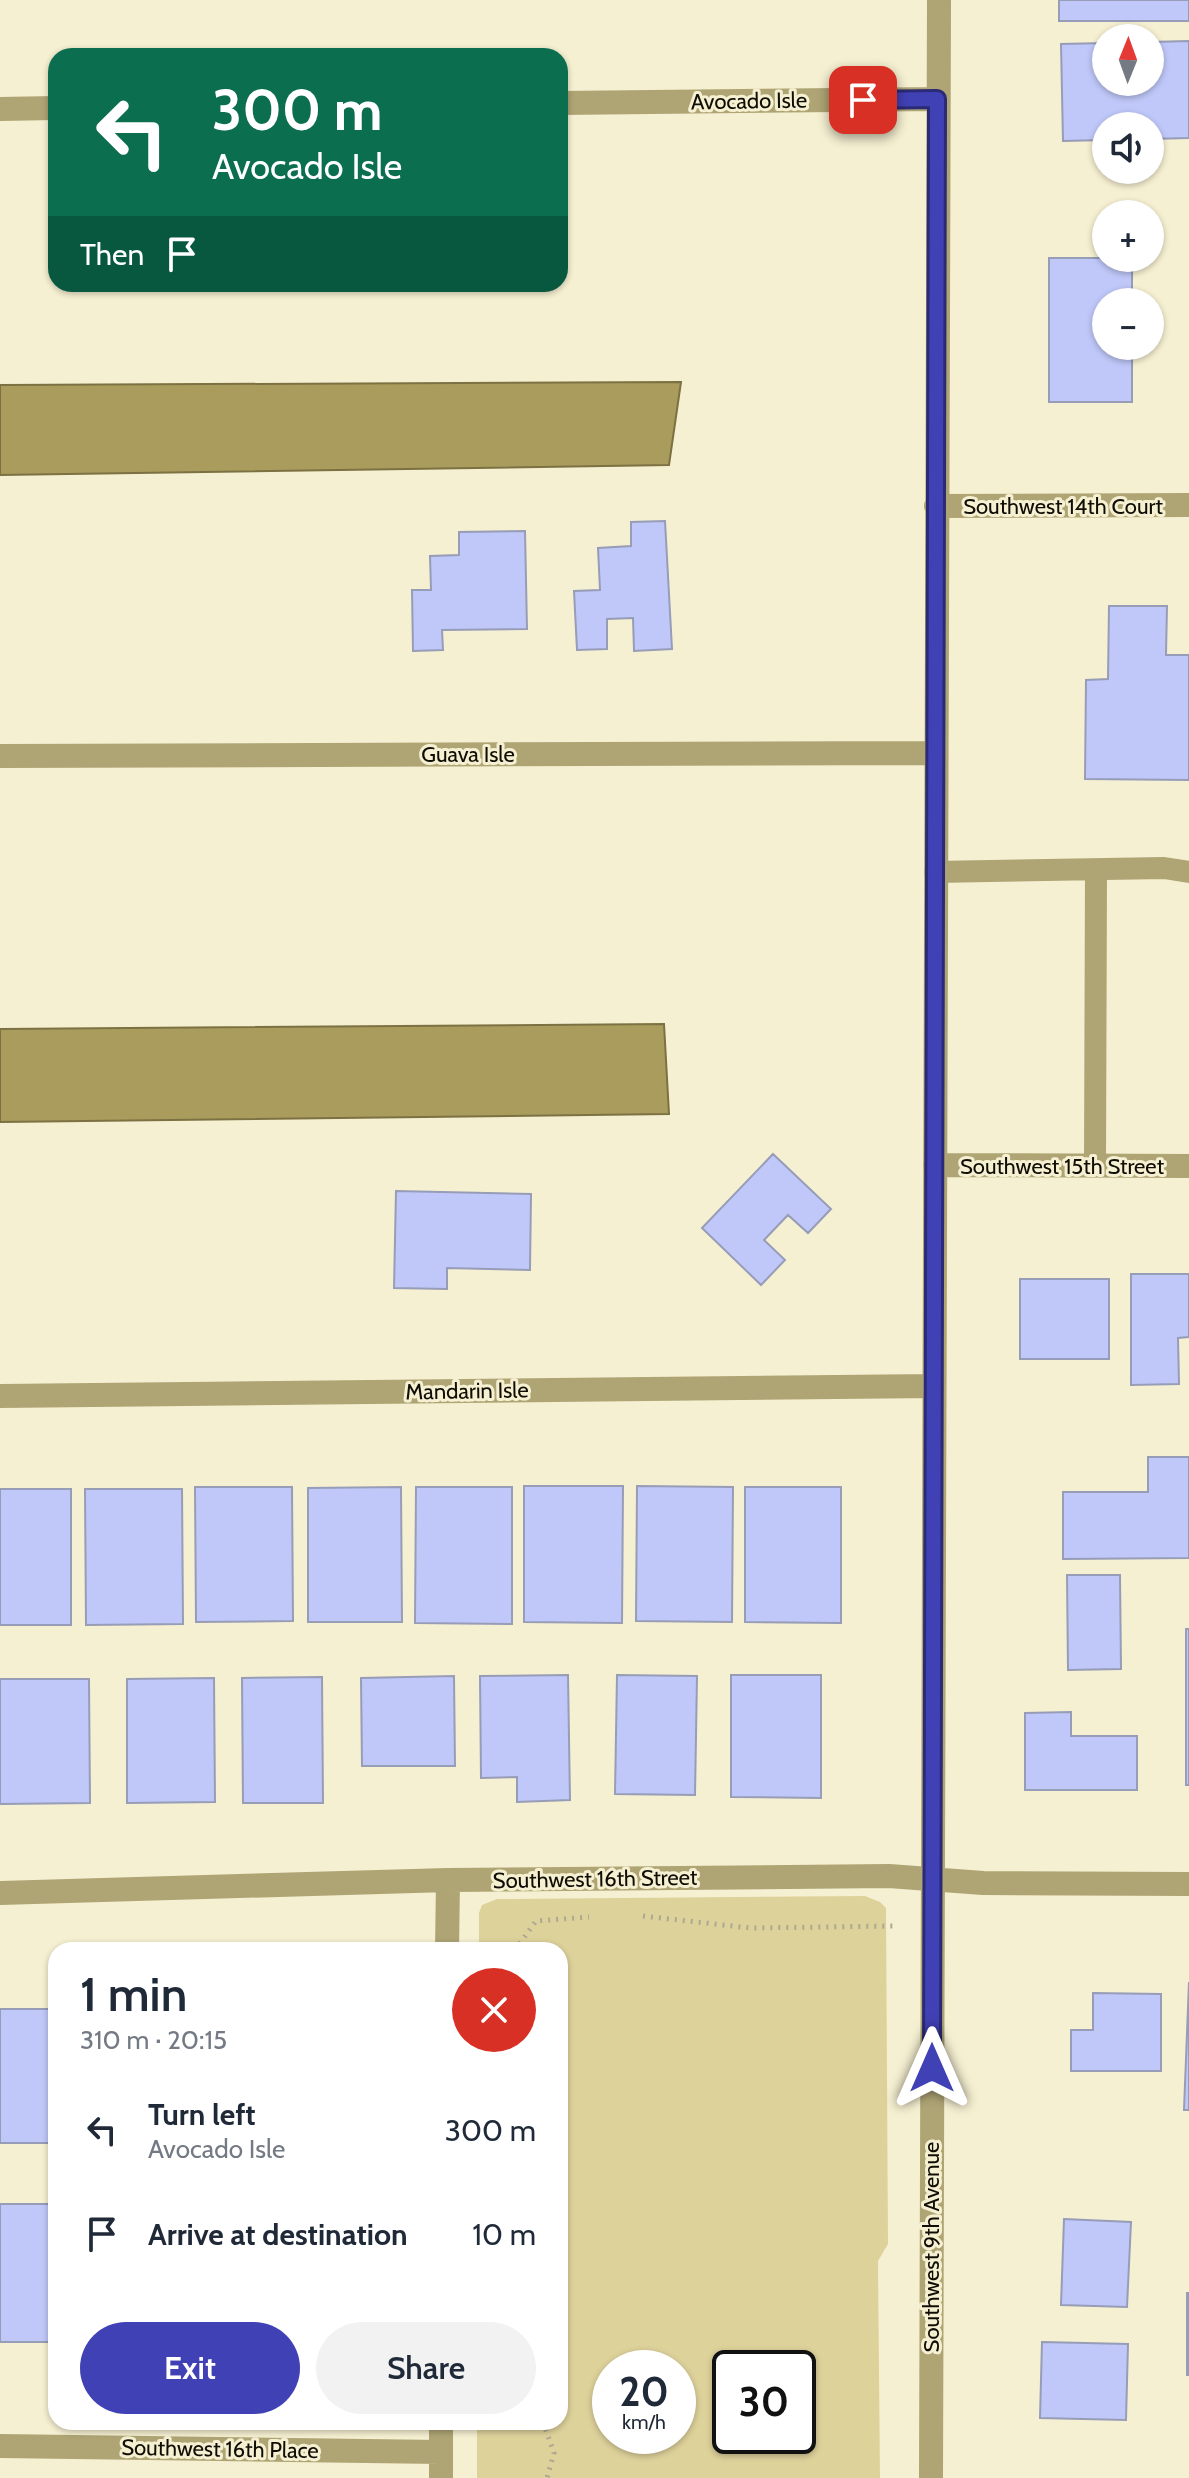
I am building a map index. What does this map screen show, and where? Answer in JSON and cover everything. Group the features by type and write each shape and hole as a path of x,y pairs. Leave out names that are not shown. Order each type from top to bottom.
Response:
{"street":[{"name":"Southwest 9th Avenue","path":"931,2478 939,0"},
{"name":"Avocado Isle","path":"568,103 937,99"},
{"path":"0,109 48,108"},
{"name":"Southwest 14th Court","path":"936,506 1189,505"},
{"name":"Guava Isle","path":"0,756 936,753"},
{"name":"Southwest 15th Street","path":"935,1165 1189,1166"},
{"name":"Mandarin Isle","path":"0,1396 934,1386"},
{"name":"Southwest 16th Street","path":"0,1893 448,1880 889,1876 983,1883 1189,1884"},
{"path":"447,1942 448,1880"},
{"path":"441,2430 441,2478"},
{"name":"Southwest 16th Place","path":"0,2446 441,2452"}],"lane":[{"path":"935,872 1164,868 1189,872"},
{"path":"1095,1166 1096,870"}],"path":[{"path":"637,1915 750,1928 893,1926"},
{"path":"521,1942 536,1921 594,1916"},
{"path":"546,2430 554,2453 547,2478"}],"shaded area":[{"path":"681,382 669,465 0,475 0,385"},
{"path":"664,1024 669,1114 0,1122 0,1029"},
{"path":"865,1896 886,1908 888,2244 878,2261 880,2478 477,2478 477,2430 568,2430 568,1942 479,1942 482,1905 497,1899"}],"building":[{"path":"1059,0 1189,0 1189,21 1059,21"},
{"path":"1189,41 1189,138 1164,139 1164,112 1092,112 1092,140 1063,141 1061,44 1092,43 1092,96 1164,96 1164,42"},
{"path":"1049,258 1092,258 1092,272 1132,272 1132,288 1092,288 1092,360 1132,360 1132,402 1049,402"},
{"path":"665,521 672,649 634,651 633,618 607,619 607,649 577,650 574,591 600,590 598,548 631,546 631,522"},
{"path":"525,531 527,629 442,630 443,650 413,651 412,590 431,590 430,556 459,555 459,532"},
{"path":"1109,606 1167,606 1166,655 1189,655 1189,780 1085,779 1086,680 1108,679"},
{"path":"773,1154 831,1209 808,1233 788,1215 764,1240 785,1260 761,1285 702,1228"},
{"path":"396,1191 531,1194 530,1270 447,1268 447,1289 394,1288"},
{"path":"1131,1274 1189,1274 1189,1337 1178,1338 1179,1384 1131,1385"},
{"path":"1020,1279 1109,1279 1109,1359 1020,1359"},
{"path":"1148,1457 1189,1457 1189,1558 1063,1559 1063,1492 1148,1492"},
{"path":"524,1486 623,1486 622,1623 524,1622"},
{"path":"637,1486 733,1487 732,1622 636,1621"},
{"path":"195,1487 292,1487 293,1621 196,1622"},
{"path":"401,1487 402,1622 308,1622 308,1488"},
{"path":"416,1487 512,1487 512,1624 415,1623"},
{"path":"745,1487 841,1487 841,1623 745,1622"},
{"path":"0,1489 71,1489 71,1625 0,1625"},
{"path":"85,1489 182,1489 183,1624 86,1625"},
{"path":"1067,1575 1120,1575 1121,1669 1068,1670"},
{"path":"1186,1629 1189,1629 1189,1785 1186,1785"},
{"path":"568,1675 570,1800 517,1802 517,1777 481,1778 480,1676"},
{"path":"617,1675 697,1676 695,1795 615,1794"},
{"path":"731,1675 821,1675 821,1798 731,1797"},
{"path":"454,1676 455,1766 362,1766 361,1678"},
{"path":"322,1677 323,1803 243,1803 242,1678"},
{"path":"214,1678 215,1802 127,1803 127,1679"},
{"path":"0,1679 89,1679 90,1803 0,1804"},
{"path":"1071,1712 1071,1736 1137,1736 1137,1790 1025,1790 1025,1713"},
{"path":"1189,1982 1189,2110 1184,2110"},
{"path":"1093,1993 1161,1994 1161,2071 1071,2071 1071,2030 1093,2030"},
{"path":"0,2009 48,2009 48,2143 0,2143"},
{"path":"0,2204 48,2204 48,2342 0,2342"},
{"path":"1064,2219 1131,2222 1127,2307 1061,2305"},
{"path":"1189,2293 1189,2375 1187,2375"},
{"path":"1042,2342 1128,2344 1126,2420 1040,2418"}],"route":[{"path":"863,100 937,99 932,2068"}]}
